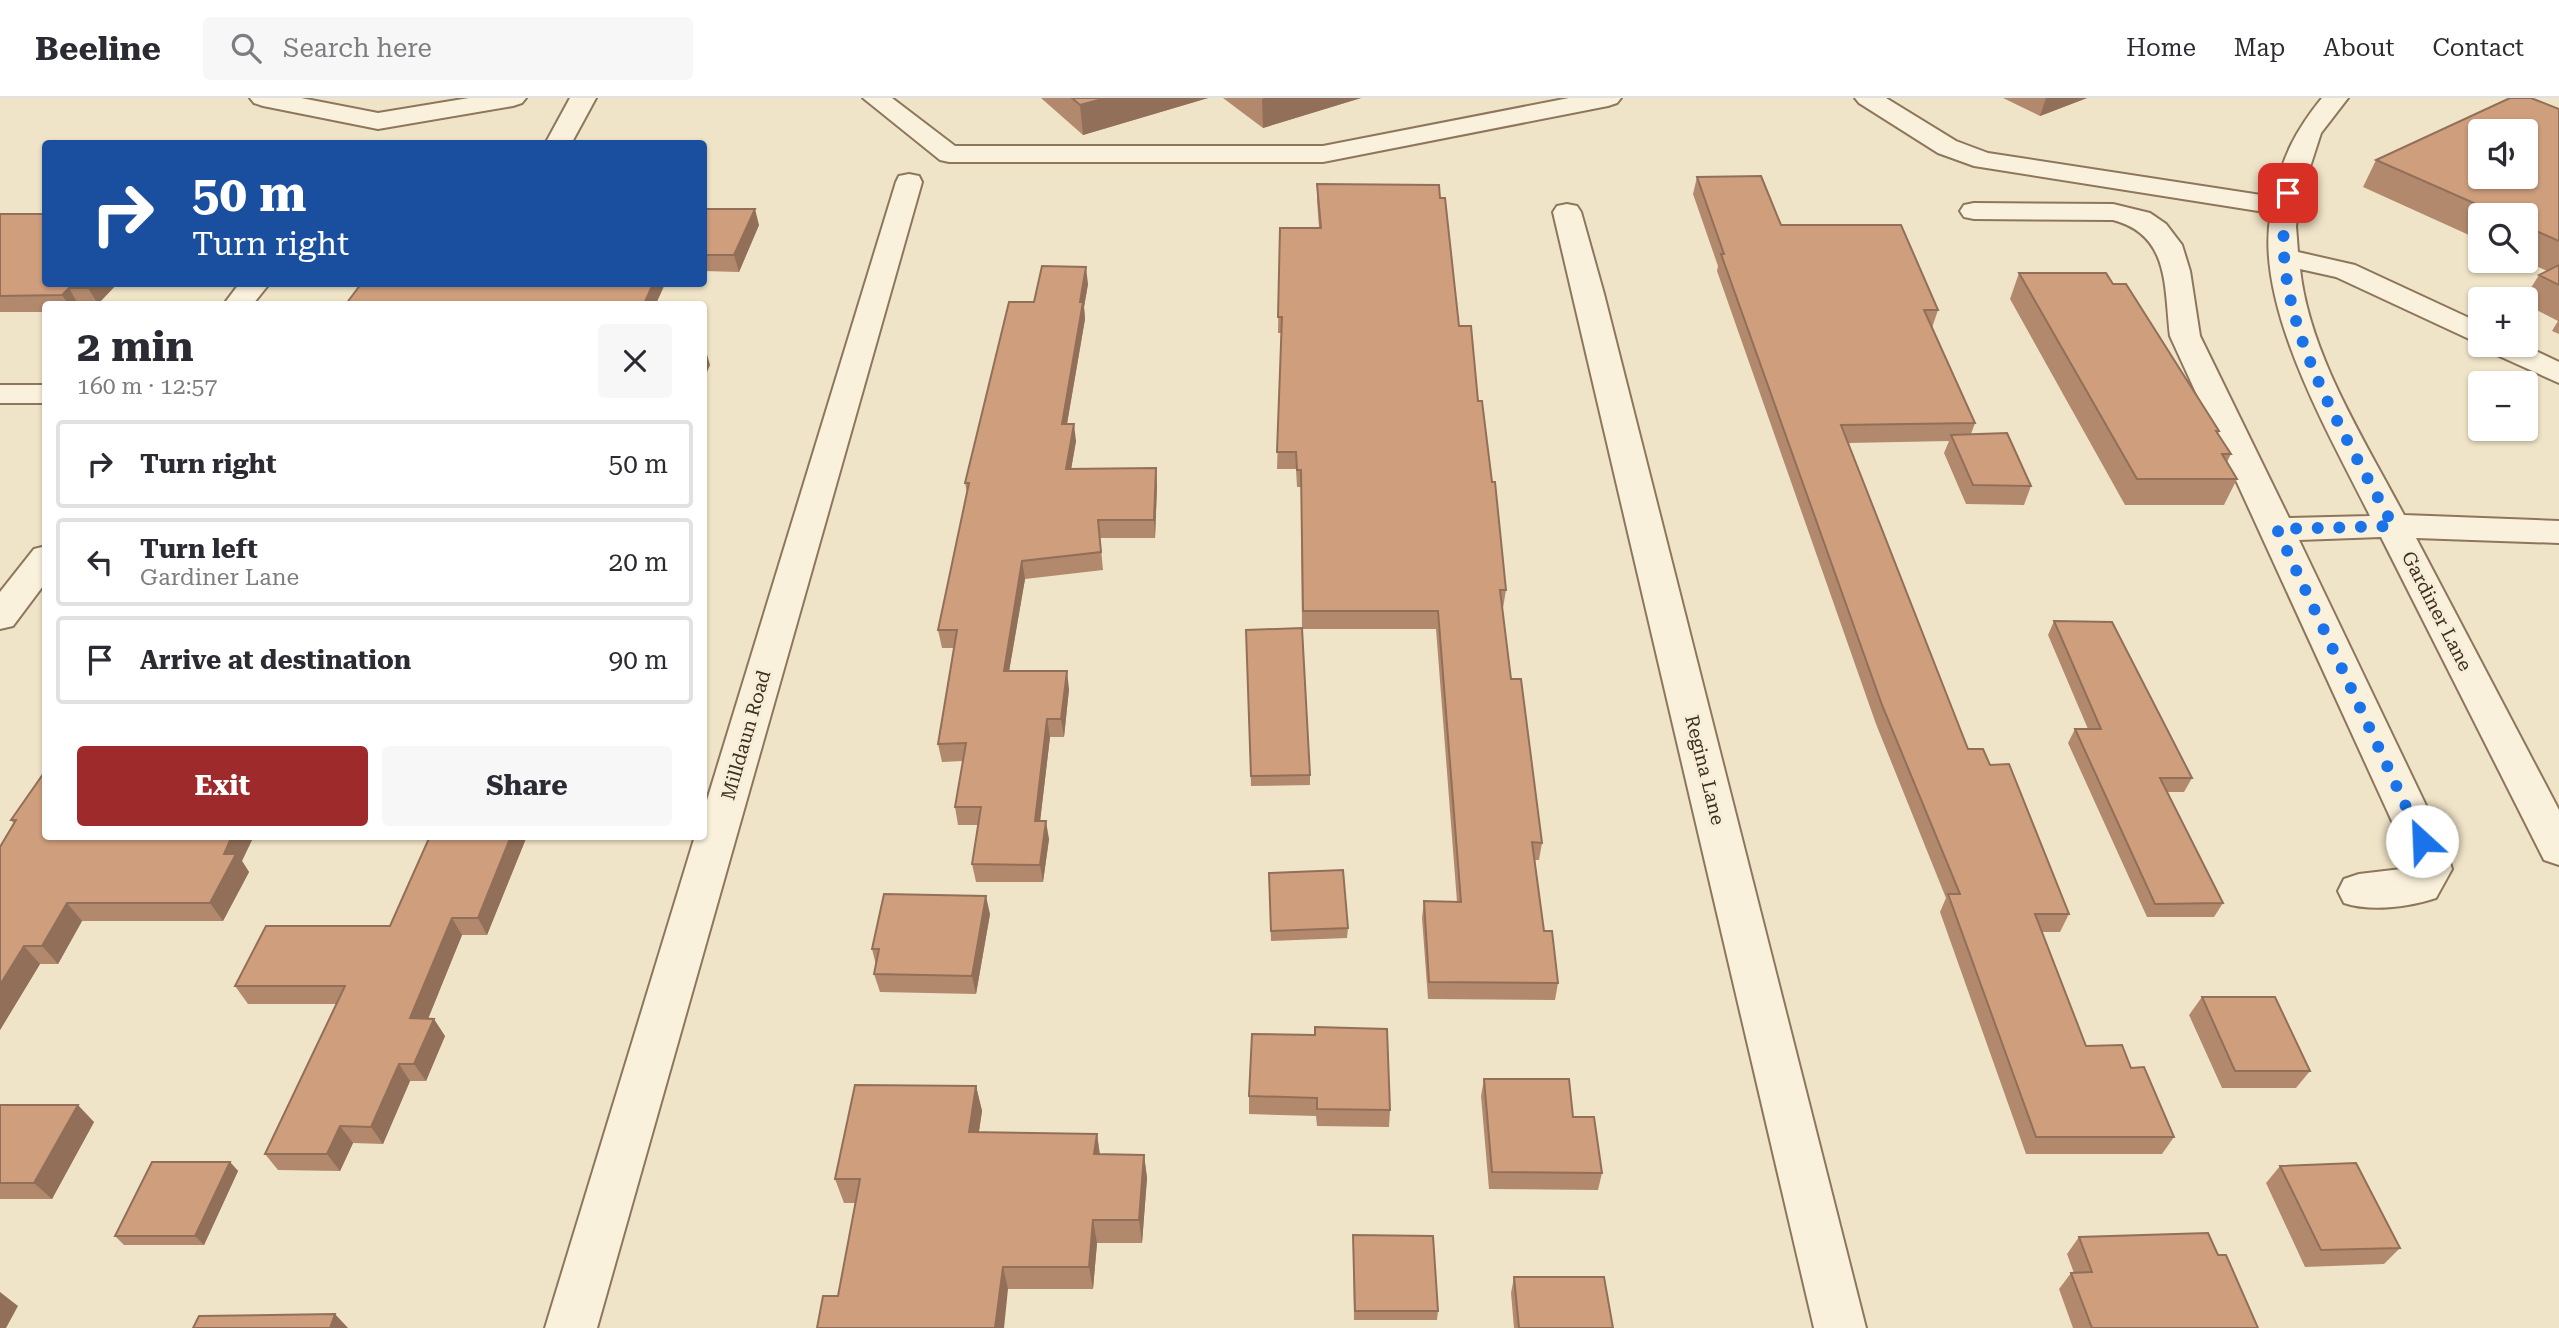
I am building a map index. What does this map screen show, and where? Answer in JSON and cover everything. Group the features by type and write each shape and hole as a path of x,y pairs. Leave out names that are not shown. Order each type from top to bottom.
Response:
{"street":[{"path":"263,98 378,121 513,98"},
{"path":"560,140 583,98"},
{"path":"876,98 949,154 1323,154 1608,98"},
{"path":"1868,98 1947,147 1983,160 2285,207"},
{"name":"Gardiner Lane","path":"2335,98 2308,131 2298,164 2292,172 2282,226 2287,283 2304,347 2338,420 2554,831"},
{"path":"365,140 378,121"},
{"name":"Milldaun Road","path":"571,1328 909,181"},
{"path":"1974,211 2113,212 2140,219 2156,230 2168,245 2176,271 2185,335 2422,841 2431,869 2421,887 2359,891"},
{"name":"Regina Lane","path":"1567,212 1593,308 1840,1328"},
{"path":"2285,257 2345,271 2468,329"},
{"path":"240,301 252,287"},
{"path":"2524,357 2559,374"},
{"path":"0,394 42,394"},
{"path":"2277,529 2393,526 2559,532"},
{"path":"0,617 42,562"}],"building":[{"path":"1072,98 1106,98 1080,105"},
{"path":"2510,98 2531,98 2559,109 2559,241 2538,232 2538,203 2474,203 2376,160"},
{"path":"1761,176 1781,225 1901,225 1938,310 1924,310 1975,423 1841,425 1968,749 1983,749 1990,765 2009,764 2069,914 2035,914 2086,1046 2122,1045 2131,1068 2144,1067 2174,1137 2036,1137 1948,894 1960,894 1882,705 1721,254 1724,254 1697,177"},
{"path":"1317,184 1439,185 1440,198 1445,198 1459,326 1471,326 1478,401 1482,401 1492,482 1495,482 1506,590 1500,590 1511,679 1521,679 1542,843 1532,842 1544,931 1552,931 1558,983 1429,982 1424,901 1461,902 1438,611 1303,611 1301,470 1297,470 1296,452 1277,452 1282,317 1278,317 1280,228 1321,228"},
{"path":"707,209 755,209 734,255 707,255"},
{"path":"0,214 42,214 42,287 89,287 69,288 62,295 0,296"},
{"path":"2559,265 2559,285 2539,275"},
{"path":"1042,266 1086,267 1080,302 1083,302 1062,424 1074,424 1066,469 1156,468 1154,520 1098,520 1101,552 1022,561 1004,671 1067,671 1061,719 1047,719 1035,821 1046,821 1040,865 972,864 981,807 955,807 966,743 938,744 957,630 938,630 969,483 965,483 1009,302 1034,302"},
{"path":"2019,273 2106,273 2113,284 2126,284 2219,431 2216,431 2231,454 2222,454 2237,479 2137,479"},
{"path":"359,287 652,287 645,301 348,301"},
{"path":"2007,433 2031,486 1973,485 1951,435"},
{"path":"2054,621 2112,622 2192,778 2160,778 2223,903 2155,904 2075,729 2101,729"},
{"path":"1302,628 1310,775 1251,776 1246,630"},
{"path":"42,776 42,840 230,840 224,854 236,854 210,903 67,903 42,946 24,946 0,985 0,847 16,820 11,820"},
{"path":"428,840 509,840 478,918 452,918 410,1018 434,1019 414,1064 399,1064 371,1127 340,1126 327,1154 265,1154 345,986 235,986 266,926 390,926"},
{"path":"1343,870 1348,928 1271,931 1269,873"},
{"path":"884,894 986,896 972,976 874,974 879,949 872,949"},
{"path":"2202,997 2275,997 2310,1071 2235,1071"},
{"path":"1315,1027 1387,1029 1390,1110 1317,1109 1317,1098 1249,1096 1252,1034 1315,1035"},
{"path":"1484,1079 1569,1079 1573,1117 1594,1117 1602,1173 1492,1172"},
{"path":"855,1085 976,1086 969,1132 1097,1134 1094,1154 1144,1155 1139,1220 1093,1220 1089,1267 1003,1267 995,1328 817,1328 823,1296 838,1296 860,1179 835,1179"},
{"path":"0,1105 78,1105 34,1183 0,1183"},
{"path":"152,1162 230,1162 195,1236 115,1236"},
{"path":"2356,1163 2400,1248 2321,1250 2280,1166"},
{"path":"2208,1233 2218,1255 2226,1255 2258,1328 2092,1328 2071,1273 2092,1272 2079,1237"},
{"path":"1353,1235 1433,1236 1438,1311 1355,1311"},
{"path":"1514,1277 1604,1277 1613,1328 1519,1328"},
{"path":"335,1314 330,1328 193,1328 199,1316"}],"route":[{"path":"2288,193 2282,226 2287,283 2304,347 2393,526 2277,529 2316,618 2422,841"}]}
